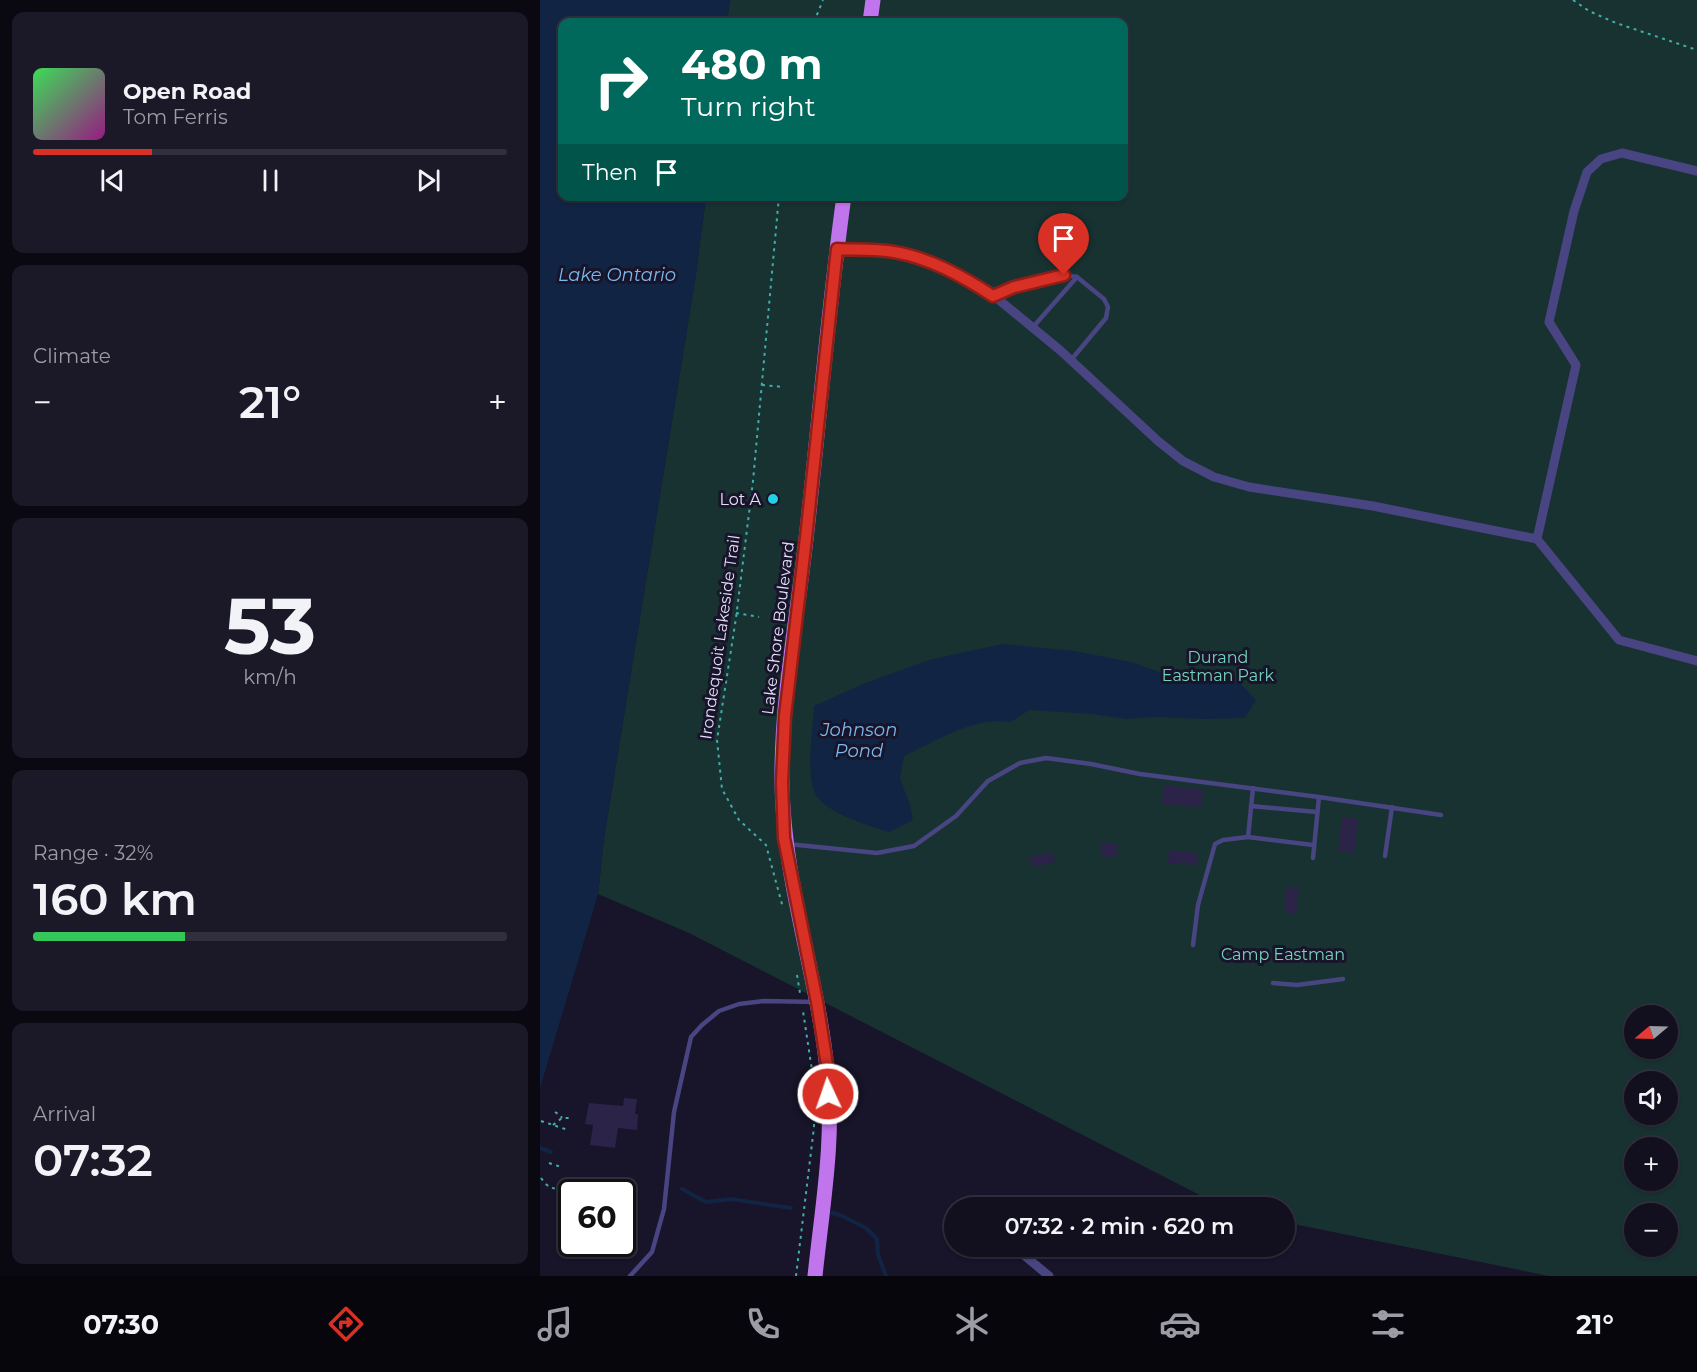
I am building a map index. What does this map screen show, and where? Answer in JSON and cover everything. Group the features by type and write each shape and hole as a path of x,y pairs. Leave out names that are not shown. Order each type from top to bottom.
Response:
{"main road":[{"path":"871,18 873,0"},
{"name":"Lake Shore Boulevard","path":"815,1276 830,1140 828,1071 809,1002 786,844 782,782 785,716 843,201"}],"street":[{"path":"1537,539 1576,365 1549,322 1574,211 1587,172 1601,159 1622,153 1697,171"},
{"path":"837,249 893,252 934,263 965,277 993,296 1071,360 1183,461 1214,477 1249,487 1383,508 1537,539 1619,640 1697,661"},
{"path":"1026,1257 1049,1276"}],"lane":[{"path":"993,296 1014,287 1064,275 1077,277 1104,299 1108,307 1106,318 1071,360"},
{"path":"1033,328 1077,277"},
{"path":"786,844 877,853 914,846 956,816 988,781 1020,763 1046,758 1140,774 1441,815"},
{"path":"1248,837 1253,788"},
{"path":"1312,858 1319,797"},
{"path":"1251,806 1317,812"},
{"path":"1385,856 1392,807"},
{"path":"1193,945 1198,905 1215,844 1223,840 1248,837 1313,845"},
{"path":"1273,983 1298,985 1343,979"},
{"path":"630,1276 652,1252 664,1209 674,1112 691,1037 719,1011 739,1004 764,1001 809,1002"}],"path":[{"path":"816,18 823,0"},
{"path":"1573,0 1589,11 1616,23 1697,50"},
{"name":"Irondequoit Lakeside Trail","path":"779,201 753,481 717,740 722,789 739,820 766,845 784,913"},
{"path":"762,385 784,387"},
{"path":"736,613 759,617"},
{"path":"796,969 809,1002 814,1127 796,1276"},
{"path":"555,1112 562,1118"},
{"path":"553,1126 562,1118 572,1118"},
{"path":"541,1121 568,1130"},
{"path":"549,1163 561,1167"},
{"path":"541,1178 547,1187 558,1189"}],"green space":[{"name":"Durand Eastman Park","path":"730,0 1697,0 1697,1276 1549,1276 1295,1224 1295,1197 1204,1197 689,933 598,894 604,838 696,274 705,201 1128,201 1128,18 728,18"}],"water":[{"name":"Lake Ontario","path":"540,0 730,0 728,18 558,18 558,201 705,201 696,274 604,838 598,894 540,1088"},
{"name":"Johnson Pond","path":"1002,644 1074,651 1131,662 1162,673 1193,679 1240,683 1256,700 1245,718 1127,719 1029,710 1011,722 996,721 969,726 904,756 900,779 913,820 889,832 832,810 818,798 811,780 810,767 814,706 863,684 929,660"}],"building":[{"path":"1163,785 1203,789 1202,807 1162,804"},
{"path":"1342,817 1358,819 1354,853 1338,851"},
{"path":"1117,843 1118,856 1102,857 1101,844"},
{"path":"1169,850 1198,853 1198,865 1168,863"},
{"path":"1052,852 1055,862 1032,867 1029,857"},
{"path":"1287,886 1299,888 1296,914 1284,912"},
{"path":"624,1098 637,1099 635,1114 638,1114 637,1130 618,1128 615,1148 590,1145 593,1125 585,1124 589,1103 623,1106"}],"waterway":[{"path":"540,1148 551,1152"},
{"path":"682,1189 706,1202 731,1199 791,1208"},
{"path":"832,1213 866,1228 877,1239 878,1255 886,1276"}],"place":[{"name":"Lot A","path":"773,499"}],"route":[{"path":"828,1094 828,1071 817,1002 784,838 782,782 785,716 837,249 893,252 934,263 965,277 993,296 1014,287 1064,275"}],"park label":[{"name":"Camp Eastman","path":"1283,954"}]}
